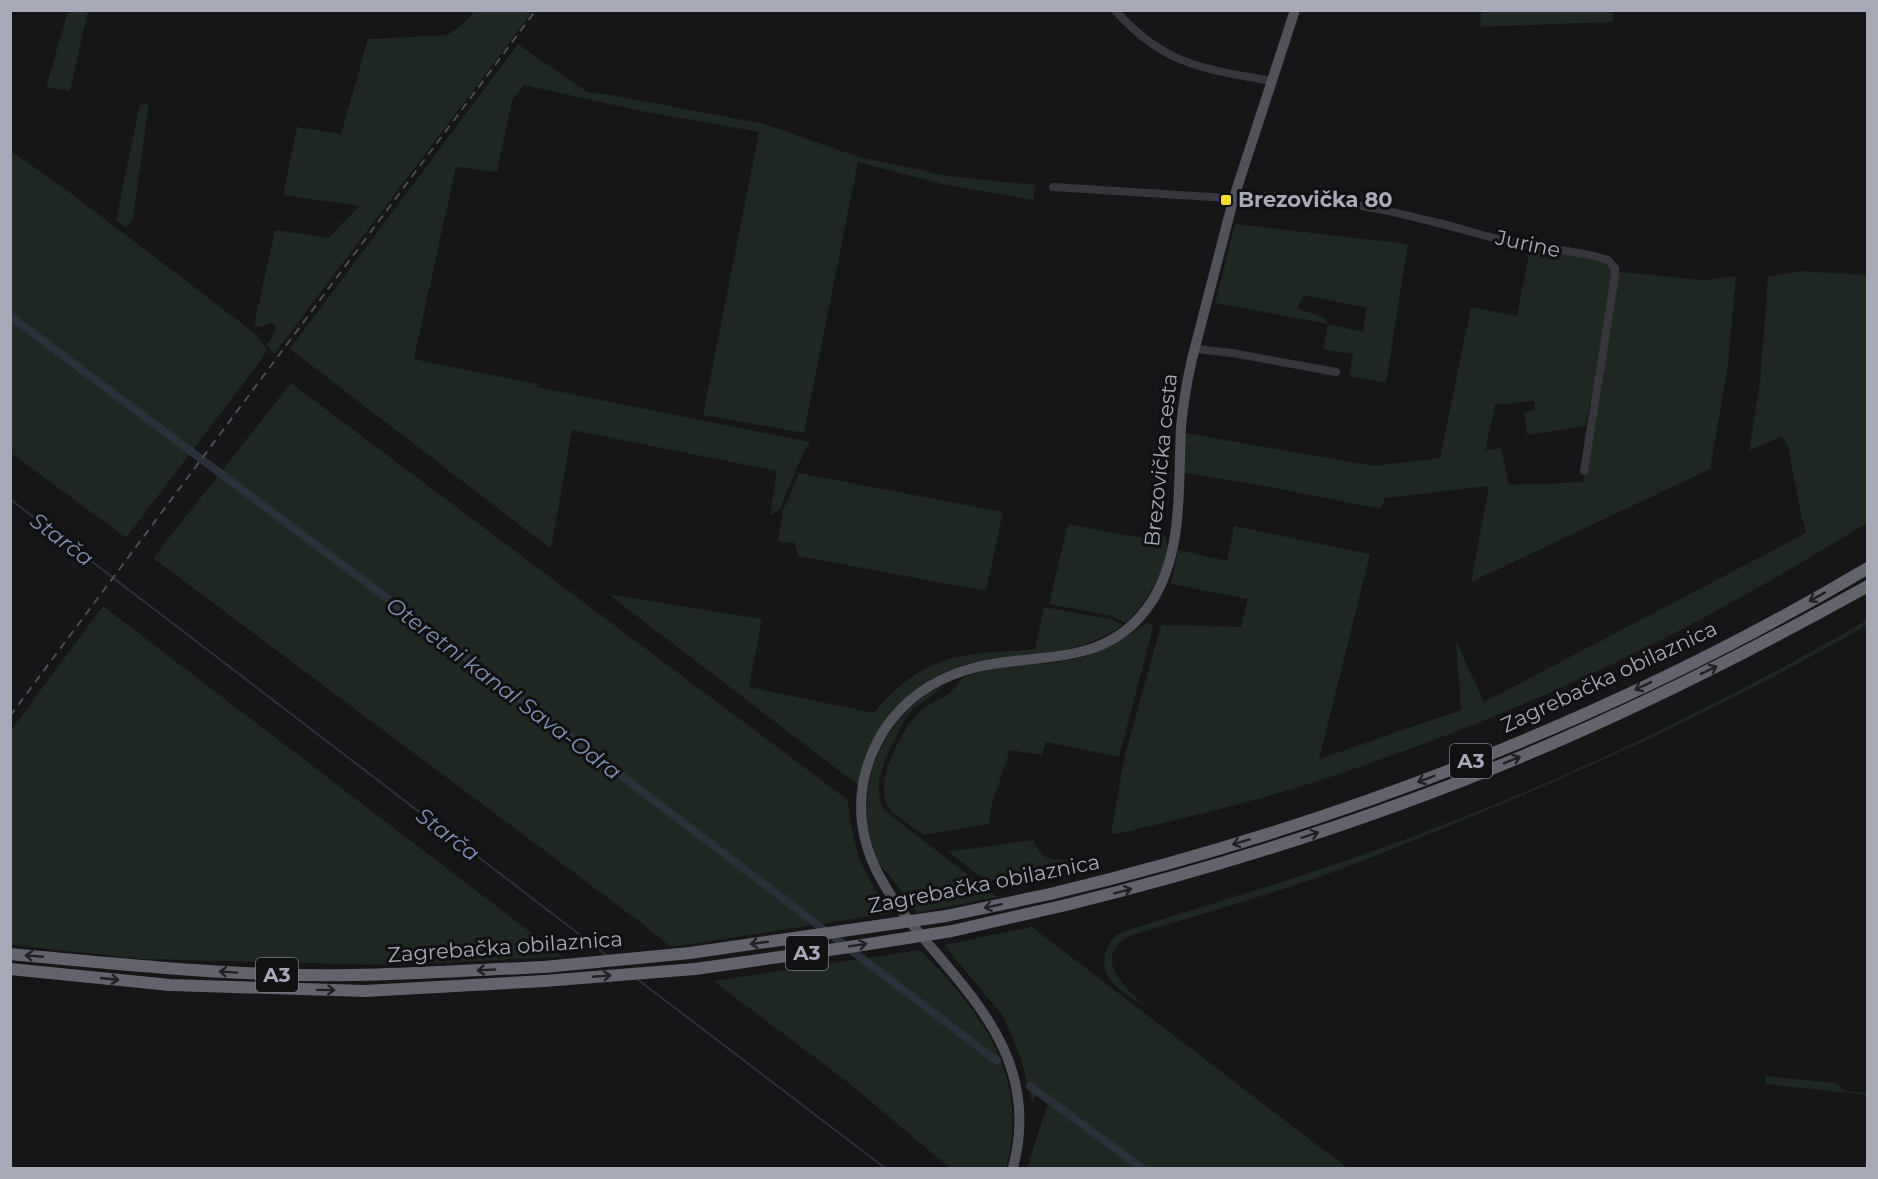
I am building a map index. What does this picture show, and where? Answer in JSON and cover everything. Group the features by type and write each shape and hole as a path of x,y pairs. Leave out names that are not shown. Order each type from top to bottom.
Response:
{"highway":[{"name":"Zagrebačka obilaznica","path":"10,954 270,974 365,975 544,967 690,953 925,920 1050,894 1138,872 1344,810 1450,770 1635,690 1765,625 1868,568"},
{"name":"Zagrebačka obilaznica","path":"10,969 170,985 365,991 544,981 695,969 952,931 1066,906 1201,870 1358,819 1456,783 1641,704 1868,586"}],"main road":[{"name":"Brezovička cesta","path":"1013,1168 1019,1134 1019,1105 1013,1074 1006,1054 981,1007 892,897 873,866 862,824 862,796 866,772 877,744 889,724 907,703 931,685 954,674 980,666 1053,658 1088,650 1114,638 1143,613 1162,583 1170,556 1177,511 1184,405 1195,349 1234,197 1295,10"}],"street":[{"path":"1115,10 1151,42 1173,56 1197,66 1272,81"},
{"path":"1053,187 1234,197"},
{"name":"Jurine","path":"1234,197 1242,195 1292,197 1362,206 1430,220 1508,242 1608,260 1616,268 1616,276 1584,471"},
{"name":"Brezovička cesta","path":"1195,349 1232,353 1336,372"}],"shaded area":[{"path":"68,11 88,11 70,91 46,87"},
{"path":"475,11 533,11 274,354 266,345 276,331 276,326 271,323 261,327 254,325 275,230 329,238 359,206 283,195 297,127 341,134 368,39 447,35 461,26"},
{"path":"1481,11 1613,11 1613,22 1480,27"},
{"path":"518,44 587,92 764,124 859,157 946,176 1036,185 1033,200 942,184 858,162 804,433 703,415 759,132 641,111 524,85 512,100 497,172 456,167 414,358 537,384 537,387 810,442 780,509 770,515 777,471 572,430 551,549 290,349"},
{"path":"149,103 133,218 126,228 116,220 140,104"},
{"path":"11,151 68,191 257,335 267,349 126,538 11,453"},
{"path":"1235,224 1408,244 1386,383 1349,376 1353,354 1323,349 1328,324 1215,303","holes":["1304,295 1366,308 1363,332 1328,324 1325,318 1297,308"]},
{"path":"1530,248 1603,260 1612,269 1613,276 1586,426 1527,435 1524,412 1535,410 1534,401 1495,405 1485,451 1501,448 1509,485 1583,482 1619,272 1704,280 1736,276 1728,365 1710,469 1471,582 1489,486 1385,498 1381,509 1260,485 1184,473 1185,433 1374,466 1440,458 1471,307 1517,316"},
{"path":"1799,271 1867,275 1867,523 1774,579 1678,631 1577,681 1504,712 1318,781 1241,804 1111,835 1124,759 1161,625 1241,627 1248,599 1171,584 1178,550 1227,561 1234,526 1370,554 1319,759 1461,710 1456,641 1484,702 1806,533 1788,446 1782,436 1749,451 1760,382 1768,277"},
{"path":"291,383 848,800 856,847 866,873 891,913 671,947 153,558"},
{"path":"799,473 1003,512 986,591 798,556 795,543 778,541 783,510"},
{"path":"1068,524 1151,540 1153,524 1165,538 1167,553 1160,575 1140,608 1126,623 1112,616 1049,604"},
{"path":"608,594 762,619 749,687 874,713 900,686 922,671 945,660 967,655 1035,649 1044,607 1110,619 1123,625 1107,635 1076,647 966,664 922,685 904,700 876,737 858,785"},
{"path":"103,606 563,957 390,965 143,959 11,945 11,730"},
{"path":"1867,620 1867,625 1721,704 1519,797 1320,877 1129,936 1118,945 1113,954 1112,964 1122,983 1147,1008 1120,989 1108,976 1104,962 1105,954 1111,941 1122,932 1336,864 1525,792 1699,711"},
{"path":"1148,622 1153,627 1119,757 1046,742 1042,755 1010,750 991,807 989,824 924,835 897,816 889,807 884,792 884,781 892,756 904,732 921,711 951,692 964,678 989,669 1082,657 1116,642"},
{"path":"947,684 913,709 905,719 885,759 879,780 882,807 997,897 917,913 877,860 867,821 867,797 880,750 892,729 907,711 926,695"},
{"path":"1033,840 1044,856 1052,859 1072,860 1070,864 1033,871 1030,875 994,879 989,883 948,852"},
{"path":"1032,927 1348,1168 1027,1168 1049,1099 1039,1091 1032,1103 1021,1059 1003,1016 944,945"},
{"path":"920,950 963,997 981,1022 1006,1075 1012,1104 1012,1135 1006,1168 950,1168 845,1080 713,981"},
{"path":"1766,1076 1836,1083 1845,1091 1867,1093 1867,1095 1765,1084"}],"waterway":[{"name":"Oteretni kanal Sava-Odra","path":"10,316 415,619 997,1061"},
{"name":"Starča","path":"10,499 609,957"},
{"name":"Starča","path":"637,979 885,1168"},
{"name":"Oteretni kanal Sava-Odra","path":"1030,1086 1142,1168"}],"railway":[{"path":"10,716 536,10"}],"place":[{"name":"Brezovička 80","path":"1226,200"}]}
